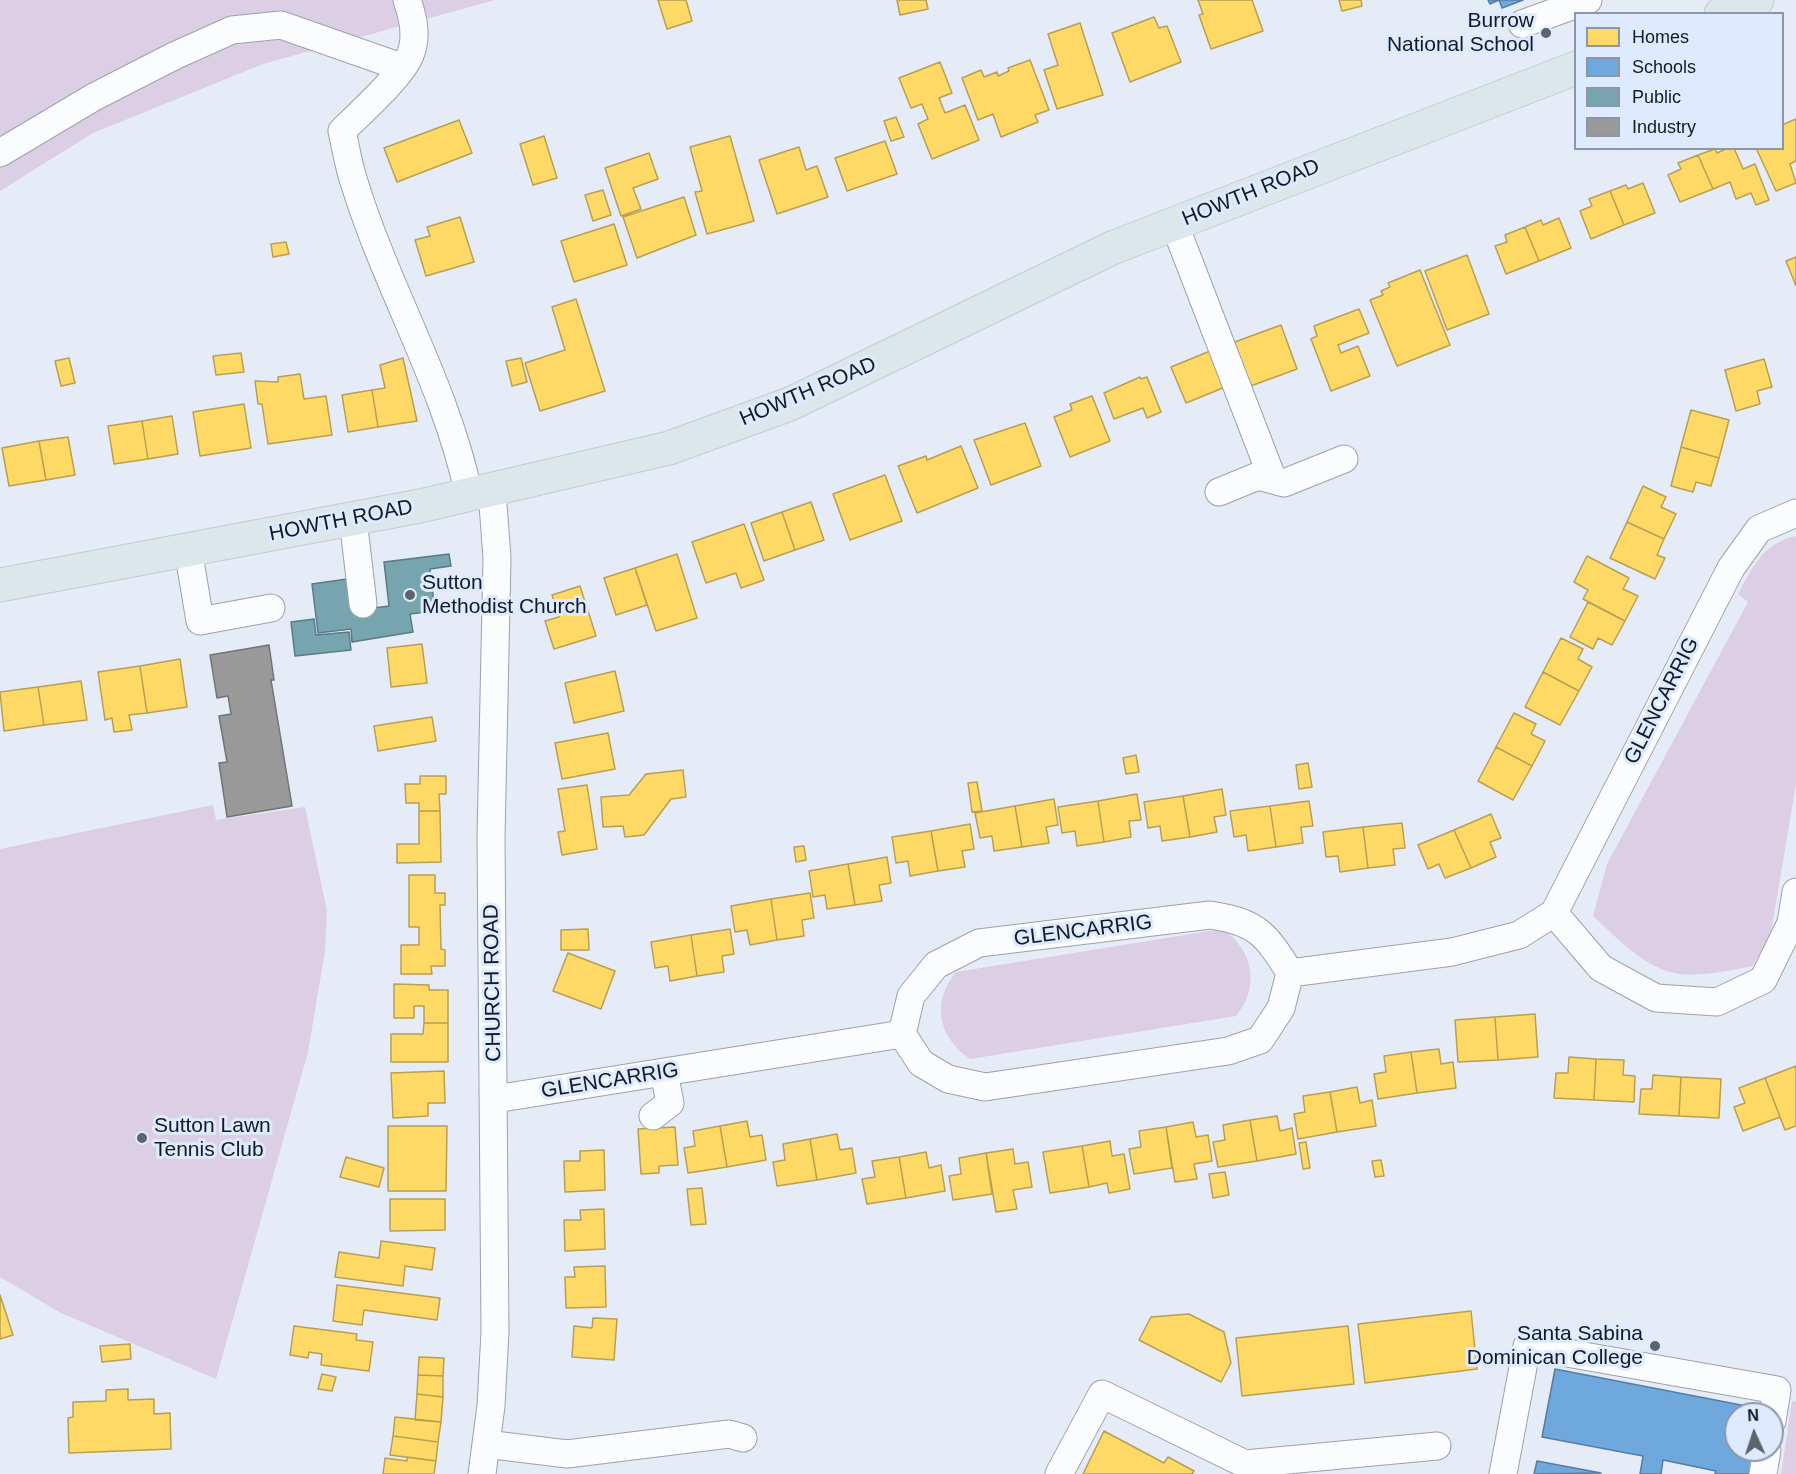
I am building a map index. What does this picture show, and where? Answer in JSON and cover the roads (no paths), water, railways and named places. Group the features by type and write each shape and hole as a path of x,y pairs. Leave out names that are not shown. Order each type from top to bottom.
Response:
{"main road":[{"path":"1726,12 1757,0"},
{"name":"HOWTH ROAD","path":"0,585 481,493 669,448 790,404 1112,248 1574,68"}],"street":[{"path":"0,153 94,97 174,56 232,30 281,25 401,67 410,55 414,22 407,0"},
{"path":"1522,24 1588,0"},
{"name":"CHURCH ROAD","path":"401,67 383,90 342,131 355,185 441,396 461,458 481,493 497,558 491,837 495,1098 495,1332 482,1474"},
{"path":"1174,224 1273,480"},
{"path":"1219,492 1258,477 1284,483 1344,459"},
{"name":"GLENCARRIG","path":"495,1098 902,1034 910,996 936,965 980,943 1210,915 1240,920 1271,942 1290,973 1452,952 1520,935 1554,913 1731,568 1759,529 1796,513"},
{"path":"353,519 363,604"},
{"path":"188,549 200,621 271,608"},
{"path":"1554,913 1601,968 1610,973 1656,998 1717,1002 1763,981 1791,923 1796,892"},
{"path":"902,1034 921,1063 948,1079 985,1088 1228,1052 1260,1040 1281,1008 1290,973"},
{"path":"653,1116 670,1103 664,1072"},
{"path":"1503,1474 1527,1346 1777,1390 1775,1402"},
{"path":"1059,1474 1102,1394 1245,1464 1437,1446"},
{"path":"486,1444 567,1454 729,1434 743,1438"}],"place":[{"name":"Burrow National School","path":"1546,33"},
{"name":"Sutton Methodist Church","path":"410,595"},
{"name":"Sutton Lawn Tennis Club","path":"142,1138"},
{"name":"Santa Sabina Dominican College","path":"1655,1346"}]}
